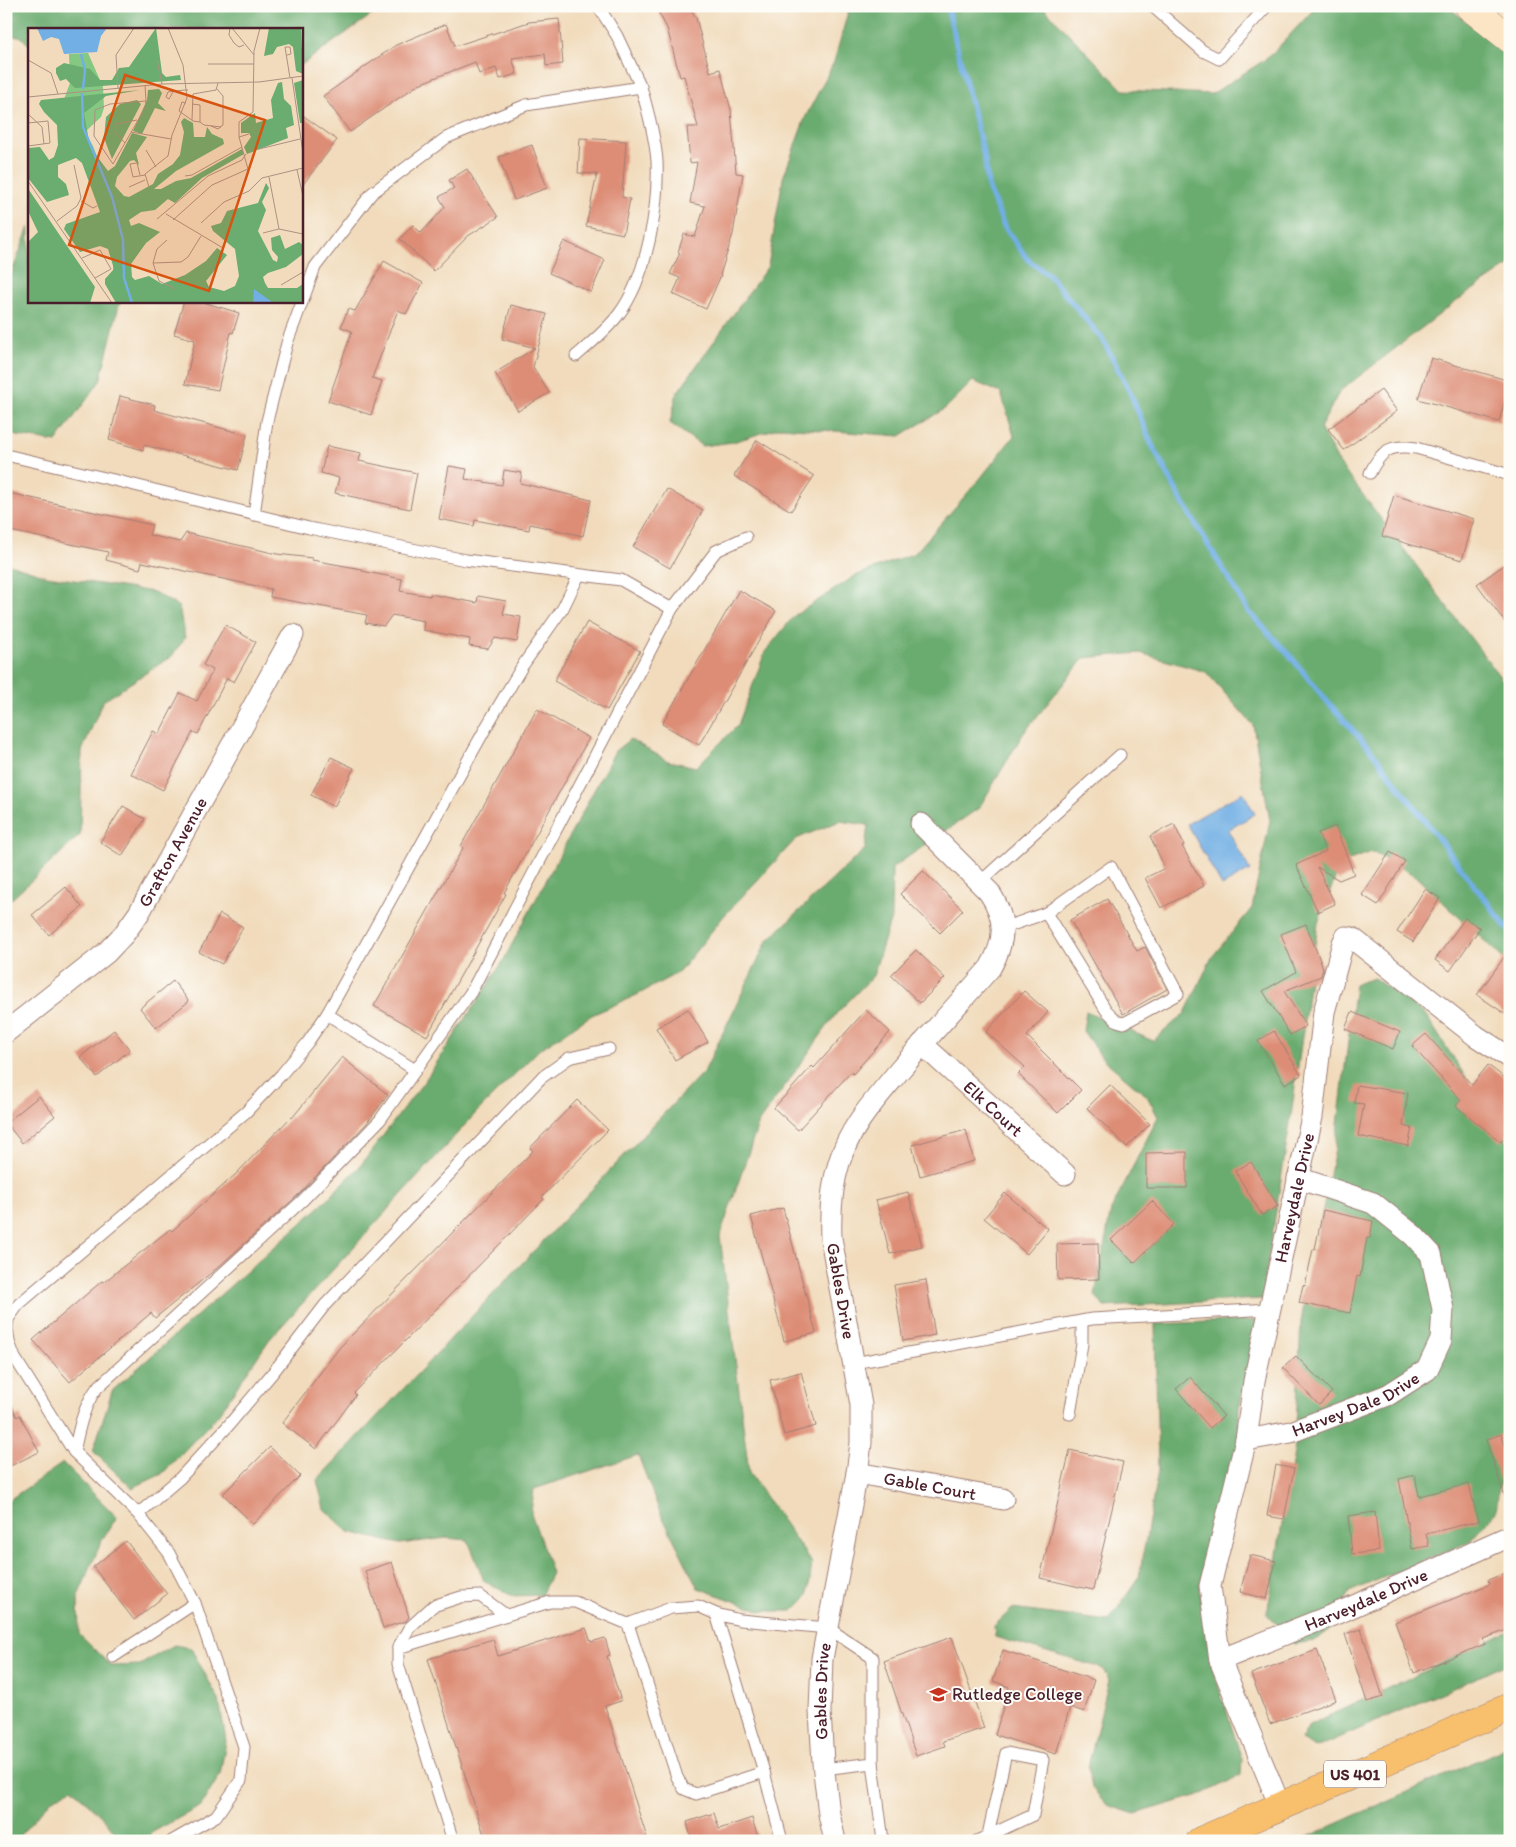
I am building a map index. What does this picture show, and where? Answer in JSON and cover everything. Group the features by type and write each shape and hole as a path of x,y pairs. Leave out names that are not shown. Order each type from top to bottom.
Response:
{"main road":[{"path":"1469,6 1510,39"},
{"name":"US 401","path":"1200,1841 1510,1707"}],"street":[{"name":"Grafton Avenue","path":"6,1032 106,952 124,934 139,913 293,635"},
{"name":"Gables Drive","path":"835,1841 829,1814 824,1769 820,1711 822,1659 857,1473 861,1443 861,1404 831,1238 830,1212 833,1186 839,1161 862,1115 990,968 1002,941 1003,928 996,903 922,824"},
{"name":"Harveydale Drive","path":"1280,1806 1220,1660 1210,1586 1246,1440 1254,1381 1312,1117 1324,1012 1346,937 1352,938 1476,1036 1510,1058"},
{"name":"Elk Court","path":"922,1044 1065,1174"},
{"name":"Harvey Dale Drive","path":"1246,1440 1291,1432 1388,1395 1427,1370 1441,1340 1443,1309 1431,1254 1414,1235 1373,1203 1298,1178"},
{"name":"Gable Court","path":"857,1473 1003,1499"},
{"name":"Harveydale Drive","path":"1220,1660 1345,1610 1510,1536"}],"lane":[{"path":"576,356 620,313 636,282 649,244 656,202 657,160 651,122 641,87 617,36 598,6"},
{"path":"1152,6 1203,51 1219,59 1267,6"},
{"path":"302,302 315,267 372,193 446,138 526,105 641,87"},
{"path":"254,515 267,421 287,342 302,302"},
{"path":"1370,473 1376,461 1387,450 1400,445 1510,475"},
{"path":"6,455 309,528 466,560 621,580 672,609"},
{"path":"74,1452 82,1416 91,1395 97,1388 303,1200 380,1120 471,992 672,609 716,551 746,537"},
{"path":"172,1841 216,1816 241,1780 244,1747 195,1603 169,1553 138,1514 74,1452 14,1358 9,1342 8,1319 19,1304 246,1112 296,1058 327,1014 488,724 523,665 563,608 579,575"},
{"path":"979,883 1120,755"},
{"path":"1003,928 1046,913 1111,866 1178,994 1124,1024 1117,1021 1106,1010 1046,913"},
{"path":"327,1014 415,1070"},
{"path":"138,1514 180,1478 228,1426 275,1370 325,1305 541,1078 570,1058 609,1049"},
{"path":"854,1363 1102,1318 1270,1310"},
{"path":"1070,1414 1082,1344 1082,1321"},
{"path":"453,1841 398,1664 398,1648 409,1628 433,1606 461,1597 480,1596 506,1615"},
{"path":"398,1648 550,1602 575,1602 628,1624 671,1608 698,1606 716,1614 740,1620 828,1628 873,1658 873,1763 883,1841"},
{"path":"113,1657 195,1603"},
{"path":"716,1614 764,1772 782,1841"},
{"path":"628,1624 677,1777 684,1790 696,1794 764,1772"},
{"path":"977,1841 988,1836 1033,1815 1043,1760 1006,1753 988,1836"},
{"path":"824,1769 873,1763"}],"green space":[{"path":"6,6 384,6 302,64 302,28 28,28 28,44 20,36 6,37"},
{"path":"848,6 1042,6 1123,90 1212,94 1269,57 1317,6 1447,6 1510,56 1510,265 1462,297 1340,391 1320,428 1339,463 1510,690 1510,965 1414,875 1372,852 1341,863 1318,923 1290,1123 1262,1299 1104,1307 1095,1295 1111,1210 1158,1117 1147,1096 1103,1059 1083,1031 1086,1011 1153,1041 1185,1013 1212,957 1252,908 1270,821 1253,725 1206,672 1140,653 1084,658 1023,734 979,808 892,868 891,918 873,976 836,1014 759,1122 720,1236 749,1473 812,1563 808,1596 793,1611 762,1611 698,1588 659,1510 638,1455 534,1489 531,1513 552,1573 541,1595 512,1596 484,1581 468,1540 446,1538 400,1544 349,1532 324,1509 317,1480 705,1070 767,941 865,849 868,825 840,821 796,839 723,917 679,972 639,994 592,1015 540,1049 475,1114 269,1340 218,1415 162,1474 132,1488 93,1451 112,1391 316,1210 360,1166 426,1079 502,963 615,751 630,739 668,761 696,767 738,725 765,652 794,616 855,576 915,553 979,480 1014,436 1001,393 973,381 946,408 900,436 781,427 733,442 702,446 670,423 677,393 768,266 783,178 805,118 834,62"},
{"path":"28,230 28,302 120,302 100,381 56,442 6,434 6,288"},
{"path":"6,563 47,576 154,592 179,607 185,638 172,656 103,701 82,751 80,835 14,897 6,902"},
{"path":"1374,978 1425,1014 1510,1146 1510,1452 1502,1462 1496,1512 1469,1542 1349,1592 1331,1629 1314,1641 1294,1644 1267,1614 1295,1446 1301,1321 1335,1149 1355,984"},
{"path":"1260,1320 1239,1408 1239,1443 1199,1588 1213,1669 1242,1759 1241,1775 1203,1794 1135,1814 1107,1805 1092,1788 1088,1767 1109,1680 1102,1668 995,1637 994,1626 1012,1609 1109,1621 1139,1577 1158,1471 1155,1324"},
{"path":"63,1463 117,1517 103,1538 78,1596 79,1634 111,1666 140,1665 174,1645 191,1648 219,1700 226,1741 220,1775 201,1806 151,1833 148,1841 116,1841 117,1835 106,1821 72,1788 51,1800 15,1841 6,1841 6,1502"},
{"path":"1510,1631 1510,1663 1316,1748 1301,1740 1309,1725"},
{"path":"1510,1746 1510,1841 1298,1841 1303,1839"}],"water":[{"path":"1243,792 1255,814 1228,830 1250,870 1222,886 1187,824"}],"building":[{"path":"655,6 689,6 696,18 710,72 720,69 731,110 736,173 743,174 733,234 721,275 706,309 673,294 680,278 670,274 680,253 678,252 684,234 695,237 705,206 690,203 697,162 690,163 687,127 698,127 684,76 680,77 667,28"},
{"path":"559,19 563,64 546,66 545,54 512,58 517,74 500,79 496,68 479,74 475,62 419,84 350,132 323,96 396,45 446,24 455,46 529,22"},
{"path":"302,115 337,140 302,186"},
{"path":"580,138 626,141 622,197 630,199 623,234 586,226 597,174 578,173"},
{"path":"532,145 547,188 514,200 499,157"},
{"path":"467,169 498,217 468,236 434,271 400,239 413,225 421,233 445,207 439,197 454,188 449,180"},
{"path":"564,241 605,260 591,292 549,273"},
{"path":"384,261 423,283 406,314 398,310 372,378 382,381 371,415 328,401 352,331 341,327 348,309 355,311"},
{"path":"184,302 203,302 239,313 233,333 231,332 218,390 185,384 195,340 174,334"},
{"path":"511,305 547,314 533,367 549,393 518,411 495,373 535,348 502,339"},
{"path":"1431,358 1510,381 1499,422 1418,399"},
{"path":"1381,390 1397,411 1344,450 1328,429"},
{"path":"120,396 155,405 154,410 247,435 238,470 144,445 143,450 109,440"},
{"path":"757,440 814,476 791,511 734,476"},
{"path":"327,446 361,453 359,461 417,473 410,509 335,493 339,478 321,473"},
{"path":"449,466 467,469 465,479 502,485 504,470 522,473 520,483 591,500 583,536 530,524 529,530 475,520 474,526 439,519"},
{"path":"667,489 703,510 670,568 633,547"},
{"path":"9,493 152,525 149,535 180,542 186,533 277,554 312,558 312,560 362,569 362,571 402,579 400,591 430,596 430,594 477,603 478,596 506,601 503,614 521,617 517,642 495,638 488,649 469,646 470,639 423,630 424,621 392,615 384,626 365,623 367,615 270,597 271,589 142,562 140,569 106,560 108,552 6,530 6,505"},
{"path":"1394,495 1474,519 1462,560 1382,536"},
{"path":"1510,561 1510,629 1477,584"},
{"path":"739,590 776,611 699,745 662,724"},
{"path":"587,622 640,651 607,710 554,681"},
{"path":"225,625 256,642 234,682 227,678 198,734 193,732 163,790 131,774 153,731 159,734 180,693 197,701 213,670 203,665"},
{"path":"537,709 589,738 504,893 506,894 427,1036 374,1006 463,848 461,846"},
{"path":"331,757 354,768 334,807 311,795"},
{"path":"123,806 145,819 122,856 100,842"},
{"path":"1174,824 1184,845 1182,846 1204,886 1161,908 1145,878 1165,868 1150,836"},
{"path":"1335,826 1354,874 1339,880 1317,867 1335,904 1318,912 1296,865 1326,851 1318,833"},
{"path":"1390,852 1405,861 1378,905 1362,895"},
{"path":"923,871 963,910 940,933 900,894"},
{"path":"66,887 82,907 49,935 32,915"},
{"path":"1425,889 1440,898 1413,942 1397,932"},
{"path":"1107,899 1137,951 1145,947 1167,989 1123,1014 1070,920"},
{"path":"220,914 243,927 222,964 199,952"},
{"path":"1465,918 1480,928 1450,971 1435,960"},
{"path":"1306,924 1323,968 1321,976 1284,991 1306,1026 1290,1035 1263,991 1296,972 1281,934"},
{"path":"1510,949 1510,1017 1477,995"},
{"path":"916,950 945,978 920,1003 891,975"},
{"path":"173,981 189,1001 156,1028 140,1008"},
{"path":"1024,991 1048,1012 1027,1036 1081,1090 1058,1113 1018,1074 1025,1067 986,1032"},
{"path":"688,1009 708,1042 675,1060 656,1028"},
{"path":"866,1010 890,1032 853,1074 851,1072 798,1130 774,1108 812,1066 814,1068"},
{"path":"1352,1012 1400,1032 1393,1049 1345,1029"},
{"path":"114,1030 130,1050 97,1077 80,1057"},
{"path":"1274,1031 1301,1075 1285,1084 1258,1041"},
{"path":"1426,1034 1472,1085 1488,1065 1510,1082 1510,1131 1501,1142 1456,1106 1461,1100 1412,1046"},
{"path":"342,1057 388,1095 366,1124 298,1195 216,1269 155,1318 151,1313 70,1382 33,1340 102,1281 104,1282 170,1229 172,1231 236,1174 292,1118"},
{"path":"1110,1085 1150,1124 1127,1147 1087,1108"},
{"path":"1357,1085 1408,1093 1403,1126 1412,1128 1408,1146 1358,1136 1364,1104 1354,1103"},
{"path":"39,1096 55,1116 22,1143 6,1123"},
{"path":"577,1100 608,1130 542,1197 544,1199 354,1393 356,1395 316,1449 282,1423 340,1347 533,1151 530,1148"},
{"path":"966,1130 974,1161 920,1176 912,1145"},
{"path":"1187,1152 1187,1188 1146,1188 1146,1153"},
{"path":"1251,1162 1278,1206 1262,1215 1235,1171"},
{"path":"908,1192 922,1246 890,1254 876,1200"},
{"path":"1005,1193 1048,1229 1027,1254 984,1218"},
{"path":"1152,1201 1174,1224 1134,1263 1111,1240"},
{"path":"783,1208 816,1333 784,1341 751,1216"},
{"path":"1323,1210 1373,1221 1370,1238 1367,1238 1360,1277 1357,1276 1350,1313 1299,1303 1303,1285 1305,1286 1313,1249 1315,1249"},
{"path":"1098,1243 1099,1279 1058,1280 1057,1244"},
{"path":"926,1280 935,1335 903,1341 894,1285"},
{"path":"1296,1356 1332,1392 1319,1405 1283,1368"},
{"path":"801,1372 816,1426 784,1435 770,1380"},
{"path":"1190,1377 1224,1416 1210,1428 1176,1389"},
{"path":"6,1395 17,1417 20,1415 39,1452 6,1468"},
{"path":"1501,1434 1510,1459 1510,1503 1507,1503 1486,1440"},
{"path":"270,1447 300,1476 253,1524 223,1494"},
{"path":"1070,1450 1123,1462 1093,1590 1040,1578"},
{"path":"1276,1465 1294,1469 1284,1519 1267,1516"},
{"path":"1415,1475 1419,1496 1469,1484 1478,1521 1426,1534 1429,1546 1412,1549 1399,1479"},
{"path":"1375,1512 1379,1551 1352,1554 1348,1516"},
{"path":"126,1541 167,1594 134,1620 93,1567"},
{"path":"1250,1555 1276,1561 1267,1599 1240,1592"},
{"path":"392,1562 409,1617 406,1621 383,1628 365,1571"},
{"path":"1510,1571 1510,1629 1483,1639 1485,1644 1414,1673 1395,1622 1490,1584 1488,1580"},
{"path":"586,1628 591,1642 605,1638 610,1655 607,1656 621,1701 605,1706 648,1841 486,1841 428,1659 493,1639 498,1656"},
{"path":"1361,1629 1383,1697 1367,1702 1345,1634"},
{"path":"952,1637 984,1728 943,1741 945,1746 916,1756 884,1661"},
{"path":"1003,1650 1094,1680 1084,1712 1070,1707 1056,1754 995,1735 1009,1687 993,1681"},
{"path":"1317,1650 1336,1700 1270,1724 1251,1674"},
{"path":"714,1813 719,1829 752,1818 759,1841 692,1841 687,1822"}],"waterway":[{"path":"947,6 985,160 988,187 1004,226 1028,260 1049,275 1103,340 1129,390 1152,445 1183,503 1248,611 1291,657 1325,699 1370,749 1510,932"}],"place":[{"name":"Rutledge College","path":"938,1694"}]}
